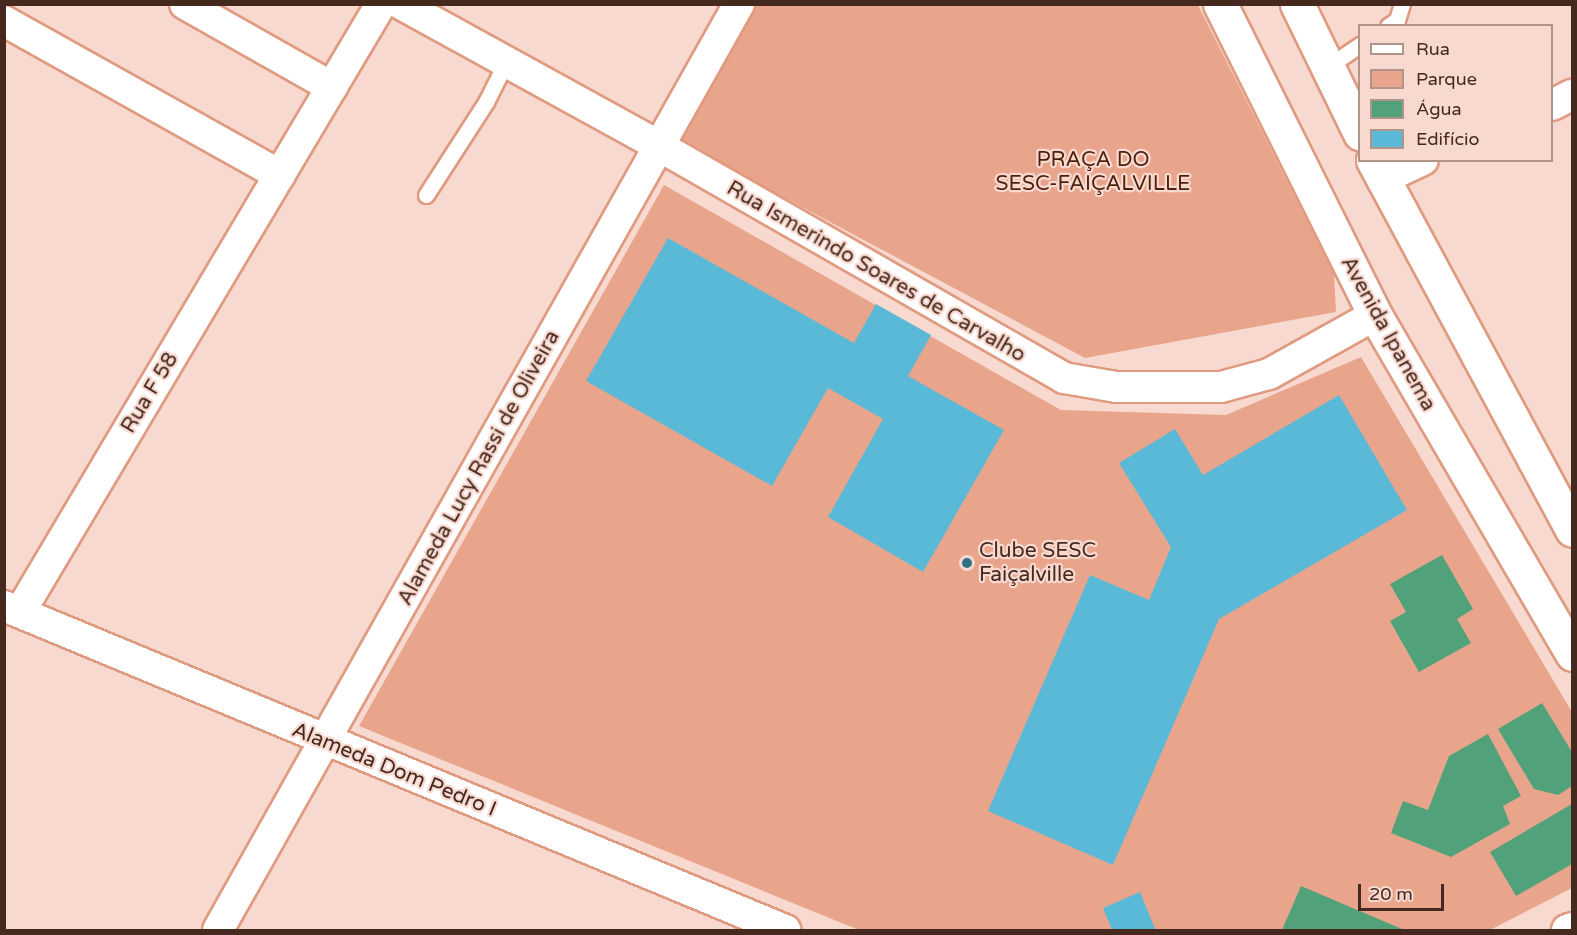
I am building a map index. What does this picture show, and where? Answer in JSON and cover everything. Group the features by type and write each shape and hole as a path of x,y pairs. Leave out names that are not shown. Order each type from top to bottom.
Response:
{"main road":[{"name":"Avenida Ipanema","path":"1220,4 1375,315 1572,654"},
{"path":"1297,4 1358,131"},
{"path":"1377,170 1572,530"}],"street":[{"path":"185,4 332,87"},
{"name":"Rua F 58","path":"12,609 280,175 381,4"},
{"name":"Rua Ismerindo Soares de Carvalho","path":"401,4 659,146 1064,378 1116,387 1221,387 1269,374 1375,315"},
{"name":"Alameda Lucy Rassi de Oliveira","path":"218,930 739,4"},
{"path":"4,21 280,175"},
{"path":"1553,104 1572,96"},
{"path":"1377,170 1414,162"},
{"name":"Alameda Dom Pedro I","path":"12,609 324,742 785,930"},
{"path":"1567,930 1572,928"}],"lane":[{"path":"1392,24 1397,20 1402,4"},
{"path":"1327,67 1358,46"},
{"path":"426,195 506,62"}],"green space":[{"name":"PRAÇA DO SESC-FAIÇALVILLE","path":"756,5 1198,5 1334,274 1336,312 1085,358 678,141"},
{"name":"Clube SESC Faiçalville","path":"664,185 1061,410 1226,415 1361,357 1572,712 1572,888 1490,930 859,930 359,726"}],"water":[{"path":"1442,555 1473,609 1457,619 1471,643 1419,672 1390,621 1406,612 1390,584"},
{"path":"1542,703 1572,752 1572,786 1558,795 1534,789 1498,729"},
{"path":"1488,734 1521,796 1503,806 1510,824 1451,857 1391,833 1403,801 1428,810 1449,756"},
{"path":"1572,804 1572,864 1516,896 1490,852"},
{"path":"1301,886 1402,929 1282,930"}],"building":[{"path":"668,238 854,343 876,304 931,335 908,376 1004,430 923,572 828,517 883,419 828,388 772,486 586,381"},
{"path":"1339,395 1407,510 1219,619 1113,865 988,811 1090,575 1149,600 1171,547 1119,463 1175,429 1203,475"},
{"path":"1140,892 1155,929 1112,930 1103,908"}],"place":[{"name":"Clube SESC Faiçalville","path":"967,563"}]}
